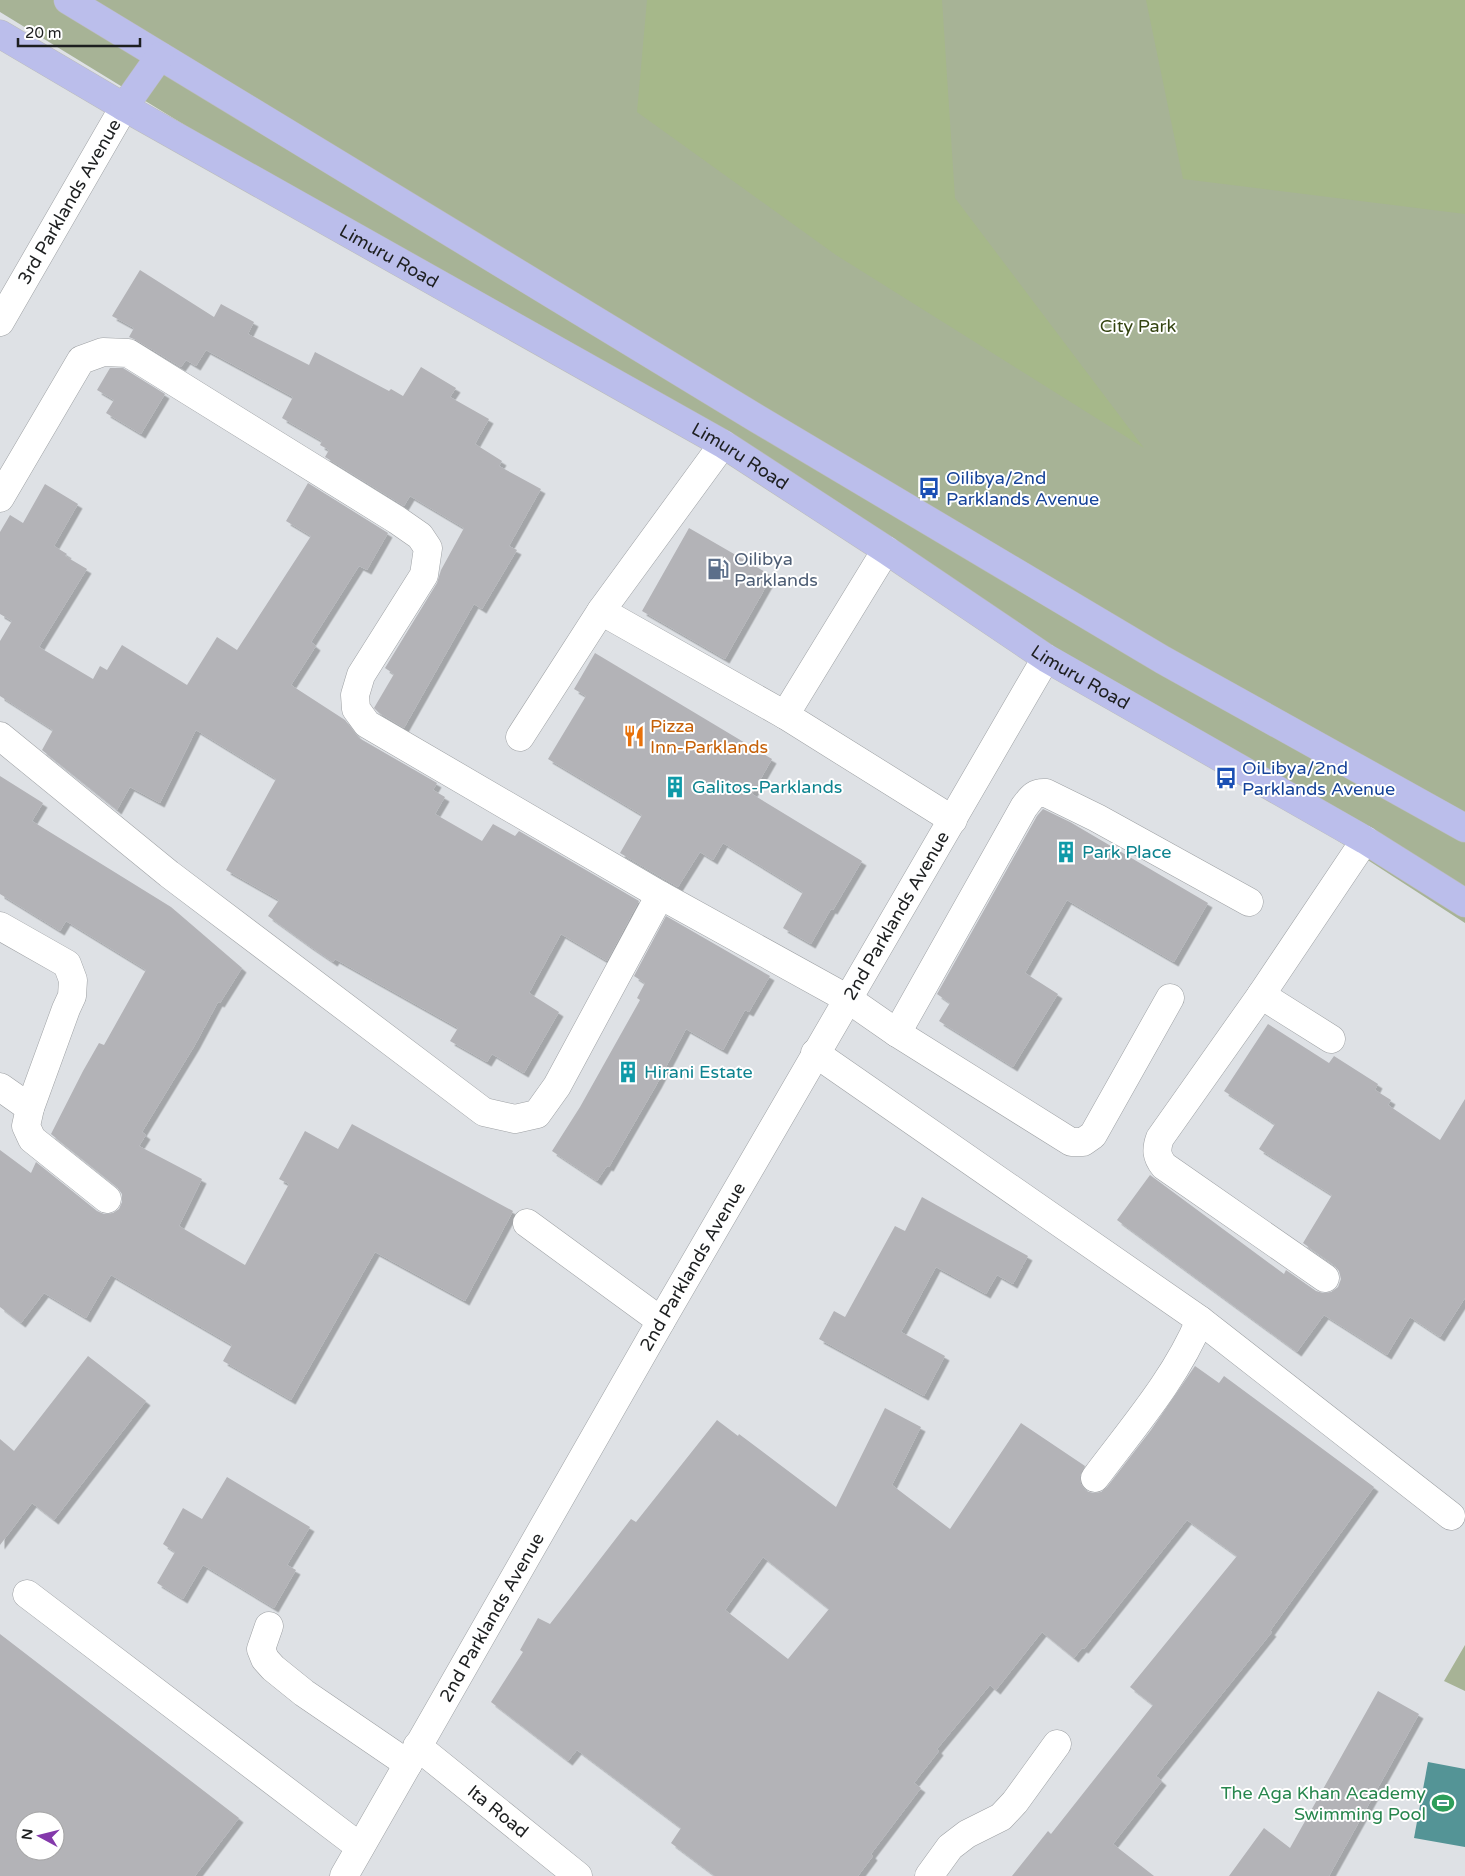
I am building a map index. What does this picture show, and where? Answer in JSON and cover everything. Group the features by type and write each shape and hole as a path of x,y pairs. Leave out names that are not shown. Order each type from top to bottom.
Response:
{"main road":[{"path":"68,0 756,418 1163,660 1465,828"},
{"name":"Limuru Road","path":"0,34 124,107 723,444 886,550 1046,658 1365,840 1465,903"},
{"path":"124,107 160,56"}],"street":[{"name":"3rd Parklands Avenue","path":"0,322 124,107"},
{"path":"0,498 81,360 103,352 128,353 396,520 420,536 428,548 424,575 360,675 355,695 356,709 367,724 660,895 848,999 897,1033 1071,1142 1083,1142 1093,1135 1170,998"},
{"path":"520,737 602,611 723,444"},
{"path":"784,715 886,550"},
{"path":"602,611 784,715 952,820"},
{"name":"2nd Parklands Avenue","path":"344,1876 661,1320 1046,658"},
{"path":"0,736 169,874 484,1112 515,1119 537,1114 557,1086 660,895"},
{"path":"897,1033 1024,807 1034,794 1038,792 1046,793 1097,818 1249,902"},
{"path":"1325,1278 1171,1172 1158,1158 1156,1147 1160,1138 1261,995 1365,840"},
{"path":"0,926 67,964 74,980 72,996 30,1108 26,1126 32,1139 107,1198"},
{"path":"1261,995 1331,1040"},
{"path":"815,1054 1200,1320 1451,1516"},
{"path":"0,1087 30,1108"},
{"path":"527,1223 661,1320"},
{"path":"1095,1478 1176,1369 1200,1320"},
{"path":"27,1594 360,1848"},
{"name":"Ita Road","path":"270,1626 261,1649 265,1659 273,1668 304,1693 412,1755 578,1876"},
{"path":"929,1876 950,1847 967,1834 1001,1817 1015,1802 1057,1744"}],"green space":[{"name":"City Park","path":"0,0 1465,0 1465,923 1060,661 0,12"},
{"path":"647,0 942,0 955,198 1144,448 836,255 637,112"},
{"path":"1146,0 1465,0 1465,214 1183,179"},
{"path":"1465,1645 1465,1691 1444,1681"}],"water":[{"name":"The Aga Khan Academy Swimming Pool","path":"1428,1762 1465,1769 1465,1847 1414,1838"}],"building":[{"path":"140,270 214,317 221,304 254,322 248,334 309,365 315,352 389,391 391,389 403,396 421,367 456,388 450,397 489,419 475,444 502,461 499,466 541,489 509,546 517,550 482,609 474,604 404,728 374,708 394,674 385,668 437,583 441,570 464,528 410,496 404,506 325,457 329,450 320,445 322,441 282,418 293,397 206,350 196,366 186,360 181,367 129,337 134,328 112,316"},
{"path":"110,368 123,368 165,394 141,434 106,413 114,400 97,390"},
{"path":"308,483 388,533 367,570 359,566 311,642 316,646 291,685 345,720 359,738 437,783 433,790 445,797 435,814 482,841 493,824 515,836 519,831 639,901 607,961 561,934 529,993 559,1012 524,1073 492,1054 487,1062 450,1041 458,1028 335,959 333,962 308,945 268,916 279,900 226,870 276,779 196,730 160,803 130,787 117,810 42,750 53,730 0,696 0,641 12,621 0,614 0,532 10,515 23,523 45,484 78,504 54,546 67,554 65,556 87,569 39,647 93,679 100,666 107,670 122,645 187,685 217,637 237,650 311,536 286,521"},
{"path":"689,528 772,576 725,659 642,611"},
{"name":"Galitos-Parklands","path":"595,653 772,759 752,794 862,861 811,944 783,928 803,892 723,843 713,860 700,852 678,887 620,853 642,815 548,759 586,696 574,689"},
{"path":"0,776 43,803 32,821 171,907 242,968 220,1003 218,1002 195,1045 142,1132 146,1135 139,1146 202,1179 179,1226 245,1265 289,1184 279,1179 305,1131 338,1149 352,1124 513,1211 465,1301 375,1252 291,1400 223,1361 232,1345 111,1275 86,1318 44,1293 21,1323 0,1307 0,1150 31,1173 36,1162 97,1211 104,1214 113,1213 119,1209 122,1202 122,1194 117,1187 51,1134 99,1043 104,1045 146,970 66,921 60,931 0,894"},
{"name":"Park Place","path":"1043,809 1070,822 1208,903 1174,962 1067,900 1025,973 1058,994 1013,1067 939,1021 950,1003 937,994 1037,816"},
{"path":"666,916 770,976 749,1012 745,1010 723,1050 686,1029 609,1167 607,1166 597,1181 552,1151 580,1107 640,1000 637,998 645,983 634,976"},
{"path":"1268,1024 1329,1063 1334,1056 1378,1084 1375,1090 1391,1100 1388,1105 1440,1140 1465,1099 1465,1298 1440,1337 1410,1317 1387,1355 1324,1315 1297,1352 1117,1220 1150,1175 1284,1274 1286,1270 1316,1291 1323,1293 1331,1292 1338,1287 1341,1279 1339,1271 1334,1265 1303,1243 1332,1195 1259,1149 1275,1124 1224,1091"},
{"path":"922,1197 1028,1256 1013,1284 997,1275 986,1294 936,1267 901,1332 945,1356 924,1396 819,1339 834,1311 845,1317 895,1226 905,1231"},
{"path":"88,1356 146,1401 54,1520 32,1503 0,1545 0,1439 14,1451"},
{"path":"1195,1366 1219,1383 1224,1376 1374,1487 1270,1631 1272,1632 1156,1776 1162,1781 1113,1844 1154,1876 1012,1876 1048,1831 1051,1834 1153,1705 1130,1687 1237,1556 1187,1520 1084,1649 1082,1648 1074,1658 1042,1632 996,1690 990,1685 937,1749 939,1751 914,1783 921,1788 871,1854 873,1856 858,1876 715,1876 671,1843 681,1828 577,1750 568,1761 491,1702 523,1652 520,1650 538,1618 550,1624 631,1519 636,1522 717,1420 738,1436 739,1434 836,1507 885,1408 921,1427 892,1485 950,1529 1021,1423 1085,1466 1080,1476 1081,1484 1086,1491 1093,1493 1101,1492 1107,1487 1151,1430","holes":["763,1557 829,1609 788,1659 725,1610"]},
{"path":"227,1477 310,1527 287,1565 296,1570 274,1608 203,1565 183,1599 157,1583 175,1552 163,1544 183,1508 202,1519"},
{"path":"0,1634 239,1818 195,1876 0,1876"},
{"path":"1378,1691 1419,1714 1329,1876 1229,1876 1264,1828 1290,1848"}],"place":[{"name":"Oilibya/2nd Parklands Avenue","path":"929,488"},
{"name":"Oilibya Parklands","path":"718,569"},
{"name":"Pizza Inn-Parklands","path":"634,736"},
{"name":"OiLibya/2nd Parklands Avenue","path":"1226,778"},
{"name":"Galitos-Parklands","path":"675,787"},
{"name":"Park Place","path":"1066,852"},
{"name":"Hirani Estate","path":"628,1072"},
{"name":"The Aga Khan Academy Swimming Pool","path":"1443,1803"}]}
